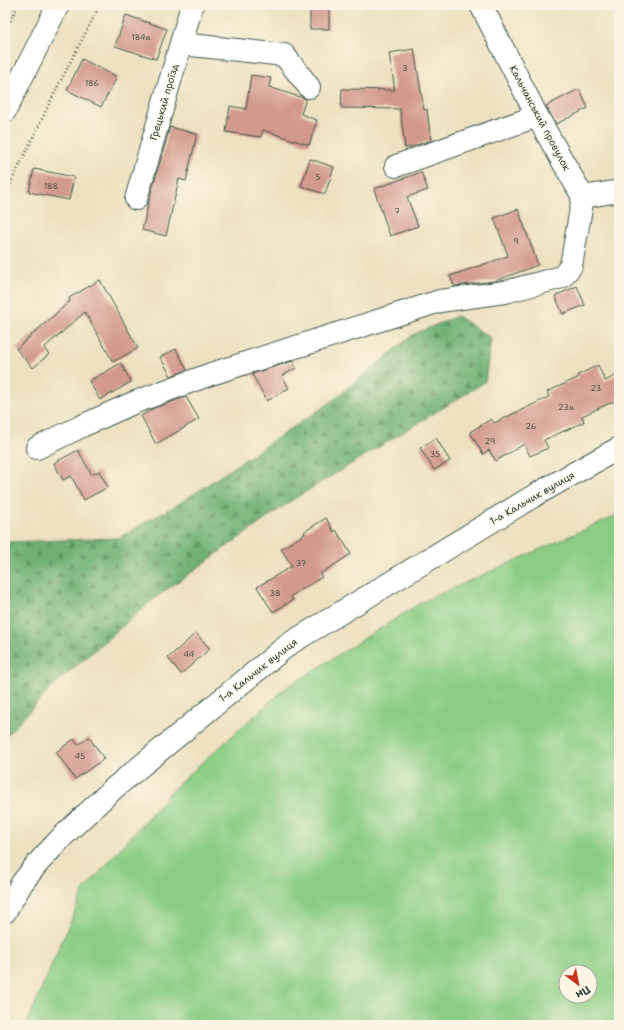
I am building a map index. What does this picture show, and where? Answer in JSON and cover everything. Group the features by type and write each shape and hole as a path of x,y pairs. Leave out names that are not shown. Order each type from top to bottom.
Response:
{"street":[{"path":"5,110 58,5"},
{"name":"Грецький проїзд","path":"136,200 192,5"},
{"name":"Кальчанський провулок","path":"481,5 537,116 583,197"},
{"path":"181,44 284,55 309,87"},
{"path":"396,166 537,116"},
{"path":"38,448 133,403 211,374 440,301 505,292 562,277 571,266 583,197 619,191"},
{"name":"1-а Кальчик вулиця","path":"5,912 22,883 37,864 79,820 113,789 288,644 538,494 619,448"}],"path":[{"path":"5,32 18,5"},
{"path":"5,195 57,88 100,5"}],"green space":[{"path":"457,316 491,338 485,382 294,499 155,598 51,688 5,737 5,542 118,538 180,503 328,404 414,334"},
{"path":"619,514 619,1025 26,1025 84,890 173,789 283,690 422,602"}],"building":[{"path":"310,5 329,5 329,29 310,29"},
{"path":"126,15 167,29 156,59 115,46"},
{"path":"414,49 424,110 427,109 431,140 405,148 400,109 341,108 342,89 395,90 389,53"},
{"path":"82,59 117,77 101,107 67,90"},
{"path":"251,75 271,78 269,87 306,99 301,114 317,120 309,145 263,130 261,137 226,132 230,106 246,109"},
{"path":"579,89 588,108 556,124 546,106"},
{"path":"170,127 197,134 186,181 179,179 166,236 142,230"},
{"path":"310,159 334,167 325,194 301,186"},
{"path":"34,169 74,177 69,200 29,192"},
{"path":"421,172 428,190 407,197 418,226 390,236 374,189"},
{"path":"518,209 538,265 495,281 454,286 450,276 508,256 494,218"},
{"path":"100,280 138,348 113,362 85,312 44,348 49,354 33,368 16,349 70,301 69,298"},
{"path":"577,286 585,305 563,314 555,296"},
{"path":"176,349 187,370 171,376 160,357"},
{"path":"293,361 296,368 282,376 289,388 267,401 252,374"},
{"path":"121,363 131,382 100,400 89,381"},
{"path":"598,365 605,381 619,374 619,399 582,416 584,422 544,440 548,448 530,456 524,444 496,461 489,450 483,454 470,432 491,419 494,423 549,397 547,392 579,377 578,375"},
{"path":"186,397 199,419 156,444 141,416 154,408"},
{"path":"436,438 450,461 434,470 420,448"},
{"path":"78,450 92,475 99,471 108,487 84,500 71,476 63,480 54,463"},
{"path":"326,518 334,532 336,530 351,554 320,574 322,577 291,596 293,600 273,612 257,587 292,566 281,549 305,534 304,532"},
{"path":"196,633 210,649 181,674 168,658"},
{"path":"89,737 104,759 75,779 56,752 74,739 78,745"}]}
